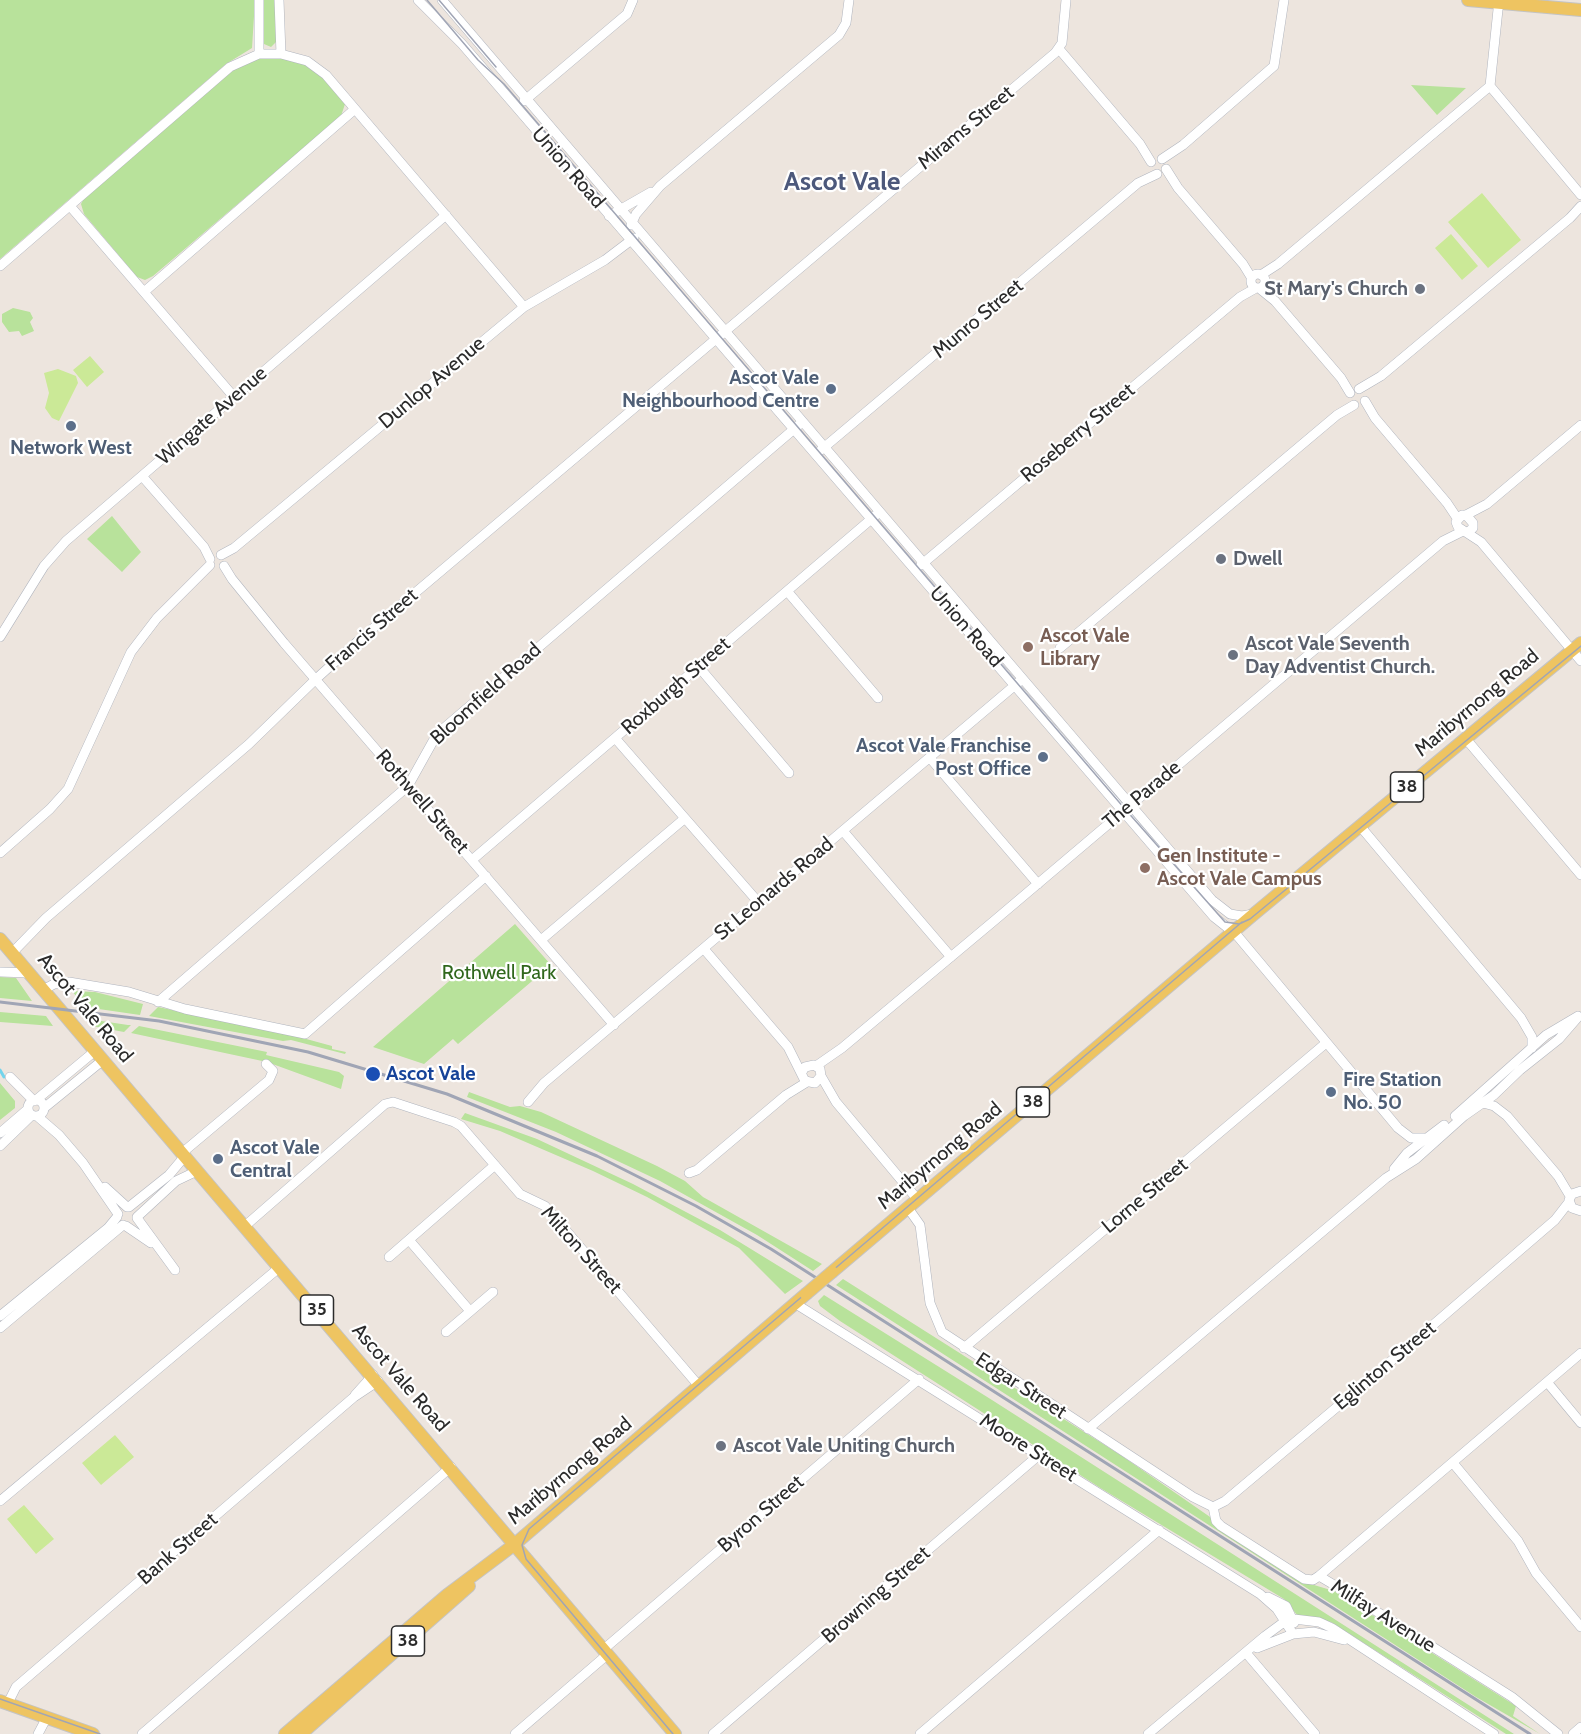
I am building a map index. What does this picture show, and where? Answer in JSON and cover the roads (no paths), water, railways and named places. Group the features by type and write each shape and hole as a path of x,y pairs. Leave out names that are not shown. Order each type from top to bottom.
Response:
{"main road":[{"path":"1468,0 1581,10"},
{"name":"Maribyrnong Road","path":"285,1734 447,1595 515,1544 1222,942 1231,928 1246,921 1577,646"},
{"name":"Ascot Vale Road","path":"6,946 451,1467 675,1734"},
{"name":"Maribyrnong Road","path":"301,1734 453,1602 492,1562"},
{"path":"4,1702 93,1734"}],"street":[{"path":"259,0 259,54"},
{"path":"279,0 281,54"},
{"name":"Union Road","path":"418,0 462,44 630,240 820,450 1127,808 1216,918 1224,930 1222,942"},
{"name":"Union Road","path":"442,0 725,331 798,425"},
{"path":"516,108 627,14 633,0"},
{"path":"609,216 619,208 628,206 660,186 839,35 846,22 849,0"},
{"path":"1066,0 1063,37 1059,49 1460,518 1577,646 1581,661"},
{"name":"Munro Street","path":"820,450 1159,166 1274,66 1284,0"},
{"path":"1499,1 1490,86 1578,187 1581,195"},
{"path":"462,44 472,35"},
{"name":"Mirams Street","path":"725,331 1059,49"},
{"path":"0,266 230,67 259,54 281,54 307,61 323,72 524,307"},
{"name":"Roseberry Street","path":"920,566 1490,86"},
{"path":"144,292 355,109"},
{"path":"623,232 633,224 636,214 660,186"},
{"path":"70,206 234,397"},
{"path":"1060,648 1337,416 1381,376 1570,218 1581,206"},
{"path":"1570,218 1581,212"},
{"name":"Wingate Avenue","path":"0,637 55,552 446,215"},
{"name":"Dunlop Avenue","path":"0,853 50,809 68,789 131,652 157,618 217,562 524,307 605,260 640,232"},
{"path":"717,338 725,331"},
{"name":"Francis Street","path":"6,946 34,928 249,744 316,679 717,338"},
{"name":"Bloomfield Road","path":"158,1002 408,786 437,734 798,425"},
{"name":"The Parade","path":"1443,542 1460,518 1487,504 1581,425"},
{"name":"Rothwell Street","path":"142,476 614,1025"},
{"name":"The Parade","path":"817,1070 1443,542 1469,528 1487,504"},
{"name":"Roxburgh Street","path":"472,860 876,515"},
{"path":"1460,518 1469,528"},
{"path":"787,591 878,698"},
{"path":"698,666 789,773"},
{"name":"St Leonards Road","path":"528,1102 544,1083 1019,682"},
{"path":"615,738 759,903"},
{"path":"1466,739 1581,875"},
{"path":"930,758 1038,884"},
{"name":"Union Road","path":"1127,808 1224,911 1246,916 1258,911"},
{"path":"541,940 684,819"},
{"path":"1360,826 1521,1018 1534,1030 1547,1033 1556,1042"},
{"path":"843,831 951,957"},
{"path":"43,990 54,984 69,982 129,992 158,1002 305,1034 486,876"},
{"name":"Union Road","path":"1212,900 1231,928 1393,1122 1402,1132 1419,1140 1428,1149"},
{"name":"Union Road","path":"1216,918 1231,928"},
{"path":"704,949 788,1047 806,1078 836,1102"},
{"path":"0,972 29,973"},
{"path":"1386,1178 1406,1152 1419,1140 1436,1132 1547,1033 1579,1015"},
{"path":"1088,1430 1386,1178 1418,1157 1460,1119 1487,1102 1572,1027 1579,1015"},
{"path":"1521,1018 1534,1044 1546,1050"},
{"name":"Lorne Street","path":"964,1348 1326,1043"},
{"path":"788,1047 817,1070 836,1102 918,1200"},
{"path":"0,1133 36,1108 99,1055"},
{"path":"121,1221 121,1209 128,1207 170,1175 184,1155 269,1080 273,1071 266,1064"},
{"path":"689,1173 697,1170 817,1070"},
{"path":"806,1078 817,1070"},
{"path":"10,1077 96,1180 121,1221 158,1247"},
{"path":"1487,1102 1489,1085"},
{"path":"1503,1086 1499,1100 1507,1116 1558,1176 1575,1200"},
{"path":"1487,1102 1507,1116"},
{"name":"Milton Street","path":"245,1226 387,1103 454,1122 495,1164 520,1194 545,1206 699,1386"},
{"path":"0,1146 36,1108"},
{"name":"Union Road","path":"1393,1122 1406,1152 1418,1157"},
{"path":"389,1257 495,1164"},
{"path":"1,1322 111,1225 121,1221 132,1225 137,1217 176,1181 197,1171"},
{"path":"96,1180 128,1207 134,1209 137,1217 175,1269"},
{"name":"Eglinton Street","path":"1213,1507 1221,1505 1234,1494 1555,1220 1575,1200"},
{"name":"Edgar Street","path":"908,1208 922,1232 930,1303 937,1324 950,1340 1199,1501 1213,1507"},
{"path":"409,1240 470,1311"},
{"path":"0,1501 280,1267"},
{"path":"446,1332 493,1292"},
{"name":"Moore Street","path":"796,1304 1260,1594 1277,1609 1293,1634"},
{"path":"1319,1576 1581,1353"},
{"name":"Bank Street","path":"4,1702 16,1687 375,1378"},
{"name":"Byron Street","path":"515,1734 919,1379"},
{"path":"1547,1382 1581,1423"},
{"name":"Browning Street","path":"713,1734 1039,1455"},
{"path":"1453,1463 1518,1541 1536,1573 1581,1627"},
{"path":"142,1734 451,1467"},
{"name":"Milfay Avenue","path":"1213,1507 1216,1521 1221,1526 1304,1579 1313,1580 1319,1576 1512,1697 1558,1734"},
{"path":"920,1734 1159,1530"},
{"name":"Moore Street","path":"1260,1594 1282,1602 1294,1619"},
{"path":"1293,1634 1294,1619"},
{"path":"1148,1734 1284,1622 1294,1619 1320,1622 1493,1734"},
{"path":"1249,1652 1293,1634 1321,1633 1352,1643"},
{"path":"1249,1652 1315,1734"},
{"path":"38,1734 47,1718"},
{"path":"1573,1734 1581,1727"}],"waterway":[{"path":"0,1070 4,1077"}],"tram line":[{"path":"427,0 478,60 504,84 1125,809 1225,922 1239,924 1250,919 1581,646"},
{"path":"439,0 496,67"},
{"path":"673,1734 526,1559 522,1545 529,1529 1242,922"},
{"path":"0,1699 100,1734"}],"railway":[{"path":"0,1002 159,1021 308,1052 447,1094 597,1156 696,1206 771,1249 1530,1734"}],"place":[{"name":"St Mary's Church","path":"1420,289"},
{"name":"Ascot Vale Neighbourhood Centre","path":"831,389"},
{"name":"Network West","path":"71,426"},
{"name":"Dwell","path":"1221,559"},
{"name":"Ascot Vale Library","path":"1028,647"},
{"name":"Ascot Vale Seventh Day Adventist Church.","path":"1233,655"},
{"name":"Ascot Vale Franchise Post Office","path":"1043,757"},
{"name":"Gen Institute - Ascot Vale Campus","path":"1145,868"},
{"name":"Ascot Vale","path":"373,1074"},
{"name":"Fire Station No. 50","path":"1331,1092"},
{"name":"Ascot Vale Central","path":"218,1159"},
{"name":"Ascot Vale Uniting Church","path":"721,1446"}],"district":[{"name":"Ascot Vale","path":"842,182"}],"park label":[{"name":"Rothwell Park","path":"499,973"}]}
